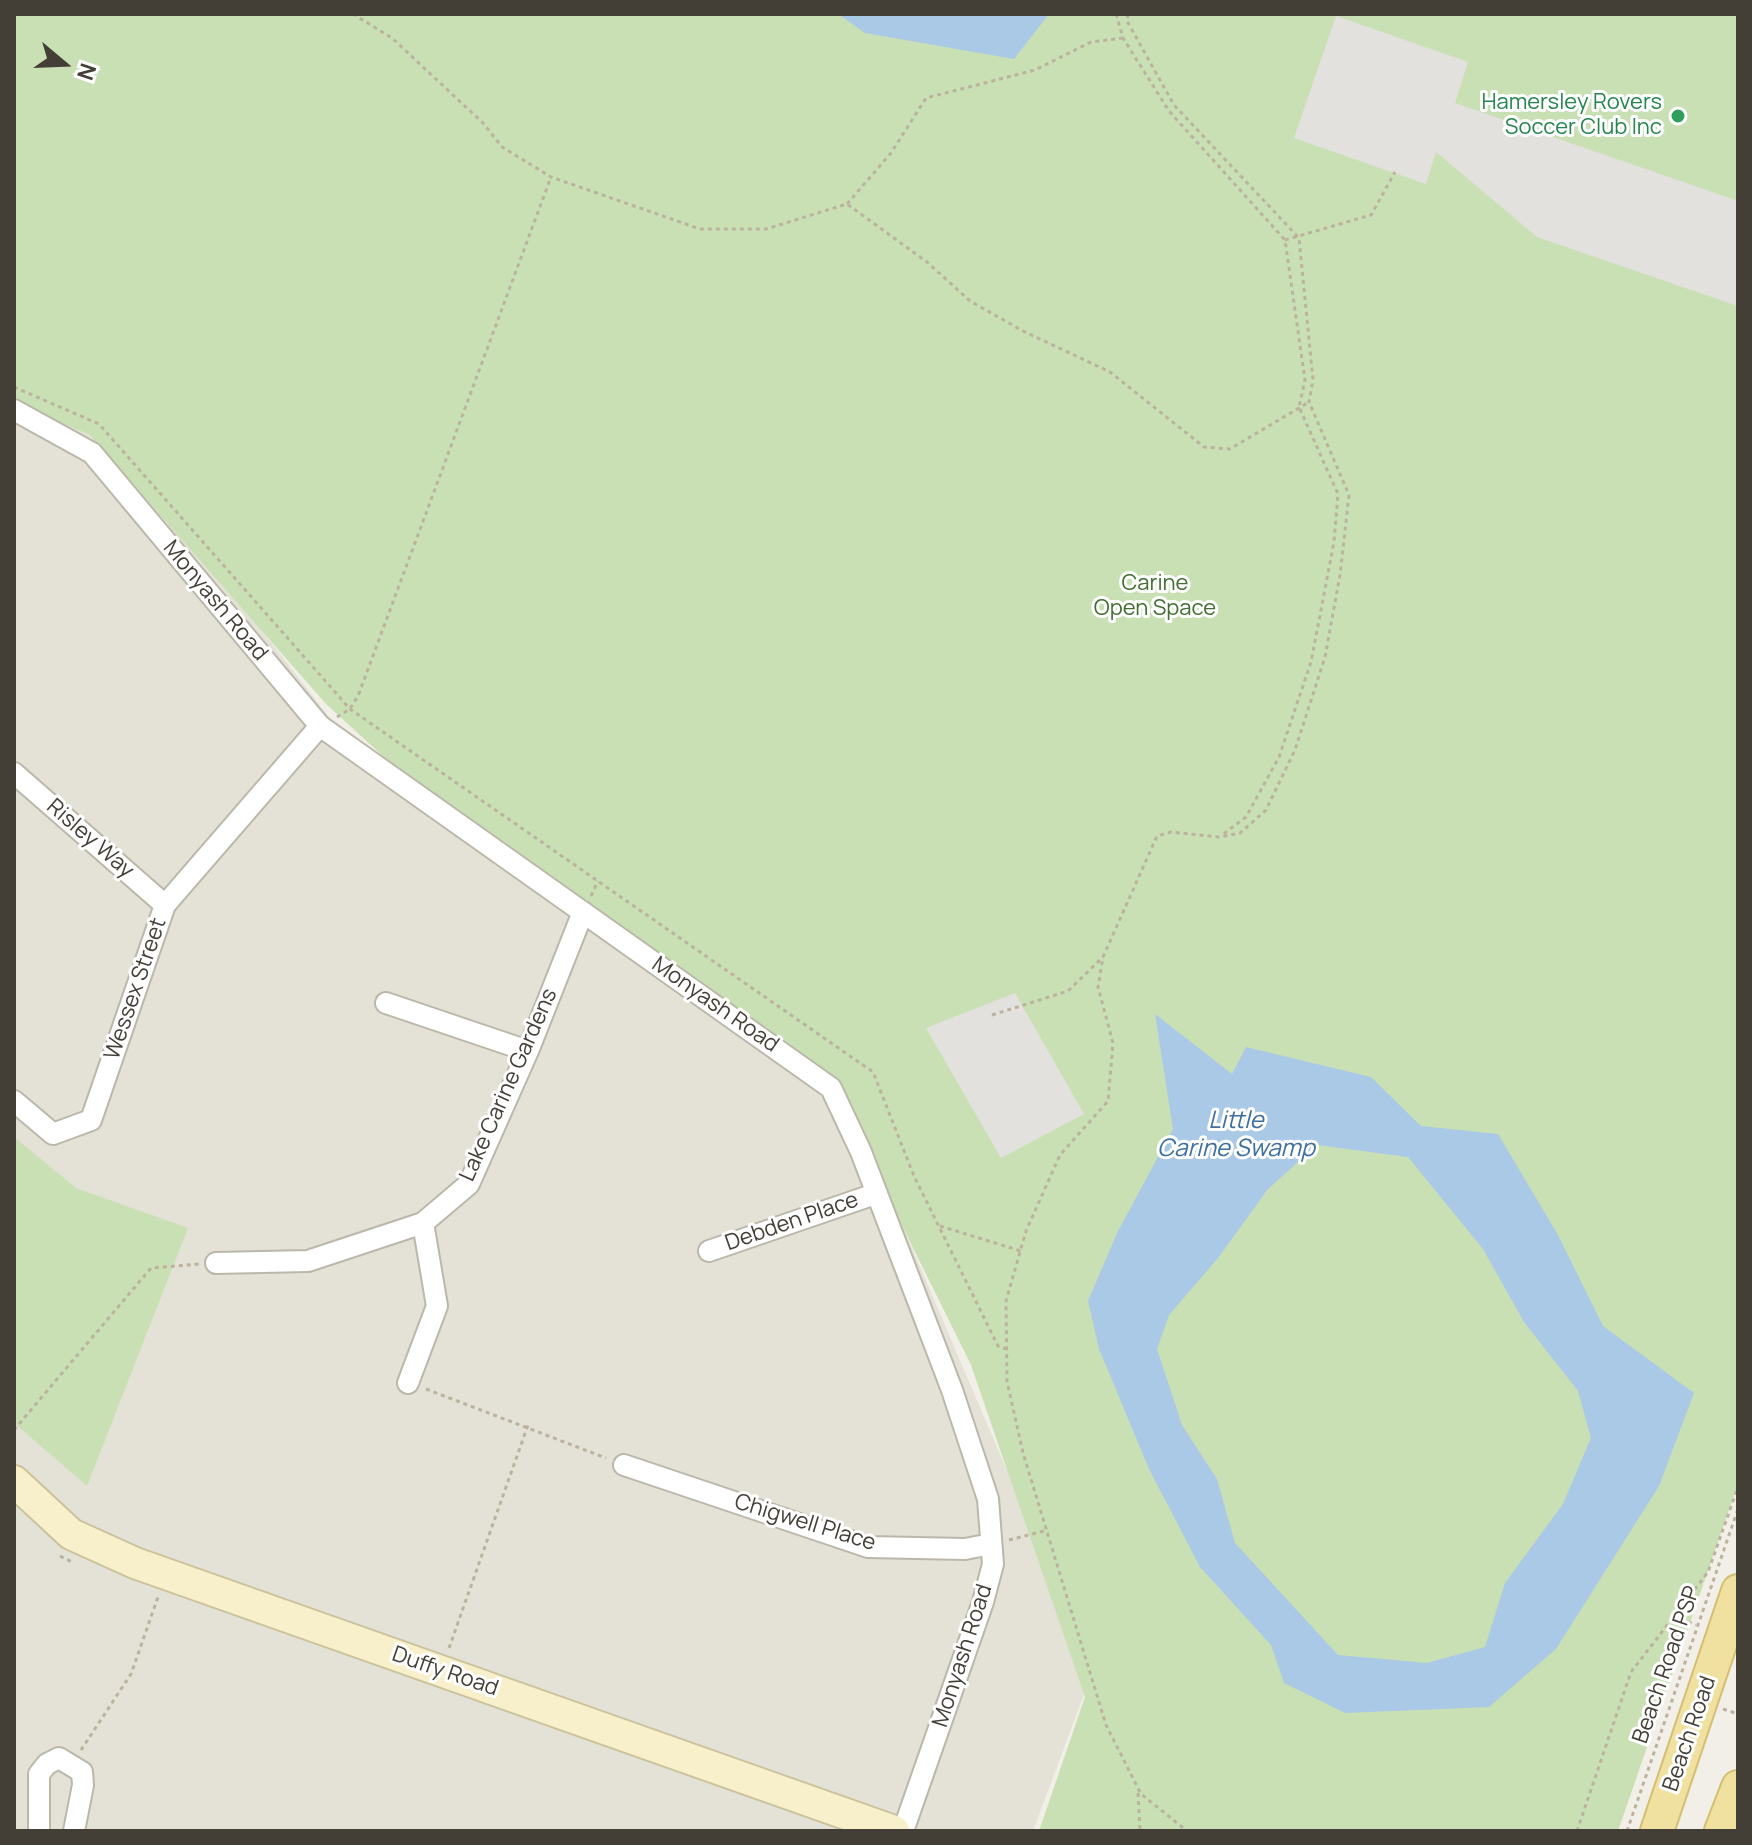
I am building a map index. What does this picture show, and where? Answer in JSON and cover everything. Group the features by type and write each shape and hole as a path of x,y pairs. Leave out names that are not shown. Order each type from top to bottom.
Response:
{"main road":[{"name":"Duffy Road","path":"14,1481 71,1534 94,1547 894,1831"},
{"name":"Beach Road","path":"1657,1831 1738,1591"},
{"path":"1721,1831 1738,1787"}],"street":[{"name":"Monyash Road","path":"14,410 92,453 320,726 831,1088 861,1152 957,1404 988,1499 993,1564 983,1602 903,1831"},
{"name":"Wessex Street","path":"14,1101 53,1134 91,1120 165,905 320,726"},
{"name":"Risley Way","path":"14,773 165,905"},
{"name":"Lake Carine Gardens","path":"216,1263 308,1261 423,1223 469,1184 528,1051 583,912"},
{"path":"386,1003 528,1051"},
{"name":"Debden Place","path":"709,1251 875,1194"},
{"path":"408,1383 437,1306 423,1223"},
{"name":"Chigwell Place","path":"624,1465 868,1547 965,1549 991,1544"},
{"path":"39,1831 39,1774 47,1764 59,1758 72,1763 82,1772 83,1785 74,1831"}],"path":[{"path":"353,14 392,38 483,123 502,147 551,177 700,229 766,229 847,204 891,153 926,98 1035,70 1091,42 1123,38"},
{"path":"1116,14 1123,38 1169,111 1285,240 1305,380 1299,407 1338,494 1334,542 1311,662 1279,757 1246,817 1219,837"},
{"path":"1128,14 1127,21 1174,105 1299,238 1313,380 1309,402 1349,495 1340,575 1325,657 1295,750 1266,810 1240,833 1219,837 1171,832 1157,836 1103,957 1098,987 1113,1043 1108,1101 1060,1155 1021,1251 1006,1301 1010,1395 1023,1453 1106,1725 1138,1789 1172,1822 1187,1831"},
{"path":"1285,240 1371,215 1395,172"},
{"path":"320,726 350,709 358,696 551,177"},
{"path":"847,204 927,262 970,301 1023,331 1110,372 1204,447 1230,449 1309,402"},
{"path":"14,387 99,424 350,709 873,1072 914,1176 998,1346 1006,1349"},
{"path":"992,1015 1068,991 1103,957"},
{"path":"1084,1114 1090,1119"},
{"path":"940,1226 1021,1251"},
{"path":"14,1430 151,1268 216,1263"},
{"path":"408,1383 528,1425 624,1465"},
{"path":"441,1672 528,1425"},
{"path":"1577,1831 1631,1672 1708,1572 1738,1487"},
{"name":"Beach Road PSP","path":"1627,1831 1738,1509"},
{"path":"991,1544 1048,1530"},
{"path":"72,1763 131,1674 166,1574"},
{"path":"1673,1616 1697,1625"},
{"path":"1138,1789 1140,1831"}],"shaded area":[{"path":"1336,16 1468,62 1455,103 1738,201 1738,306 1537,237 1436,152 1426,184 1294,138"},
{"path":"14,389 100,421 328,716 450,808 839,1077 1014,1487 1086,1689 1033,1831 14,1831"},
{"path":"1015,993 1084,1114 1001,1158 926,1028"}],"green space":[{"name":"Carine Open Space","path":"14,14 1738,14 1738,1484 1618,1831 1039,1831 1085,1697 971,1365 830,1080 431,800 326,704 90,435 14,403"},
{"path":"14,1137 76,1188 188,1228 87,1486 14,1423"}],"water":[{"path":"838,14 1049,14 1014,59 865,33"},
{"name":"Little Carine Swamp","path":"1155,1014 1232,1074 1246,1047 1371,1077 1421,1126 1498,1134 1558,1235 1603,1326 1694,1393 1659,1486 1556,1649 1489,1707 1345,1713 1284,1683 1271,1645 1200,1567 1149,1469 1099,1349 1088,1301 1117,1233 1173,1129","holes":["1317,1145 1408,1157 1483,1249 1524,1322 1578,1391 1591,1438 1563,1504 1505,1583 1485,1647 1427,1663 1338,1655 1235,1543 1217,1479 1182,1425 1157,1349 1169,1315 1218,1258 1268,1189"]}],"place":[{"name":"Hamersley Rovers Soccer Club Inc","path":"1678,116"}]}
